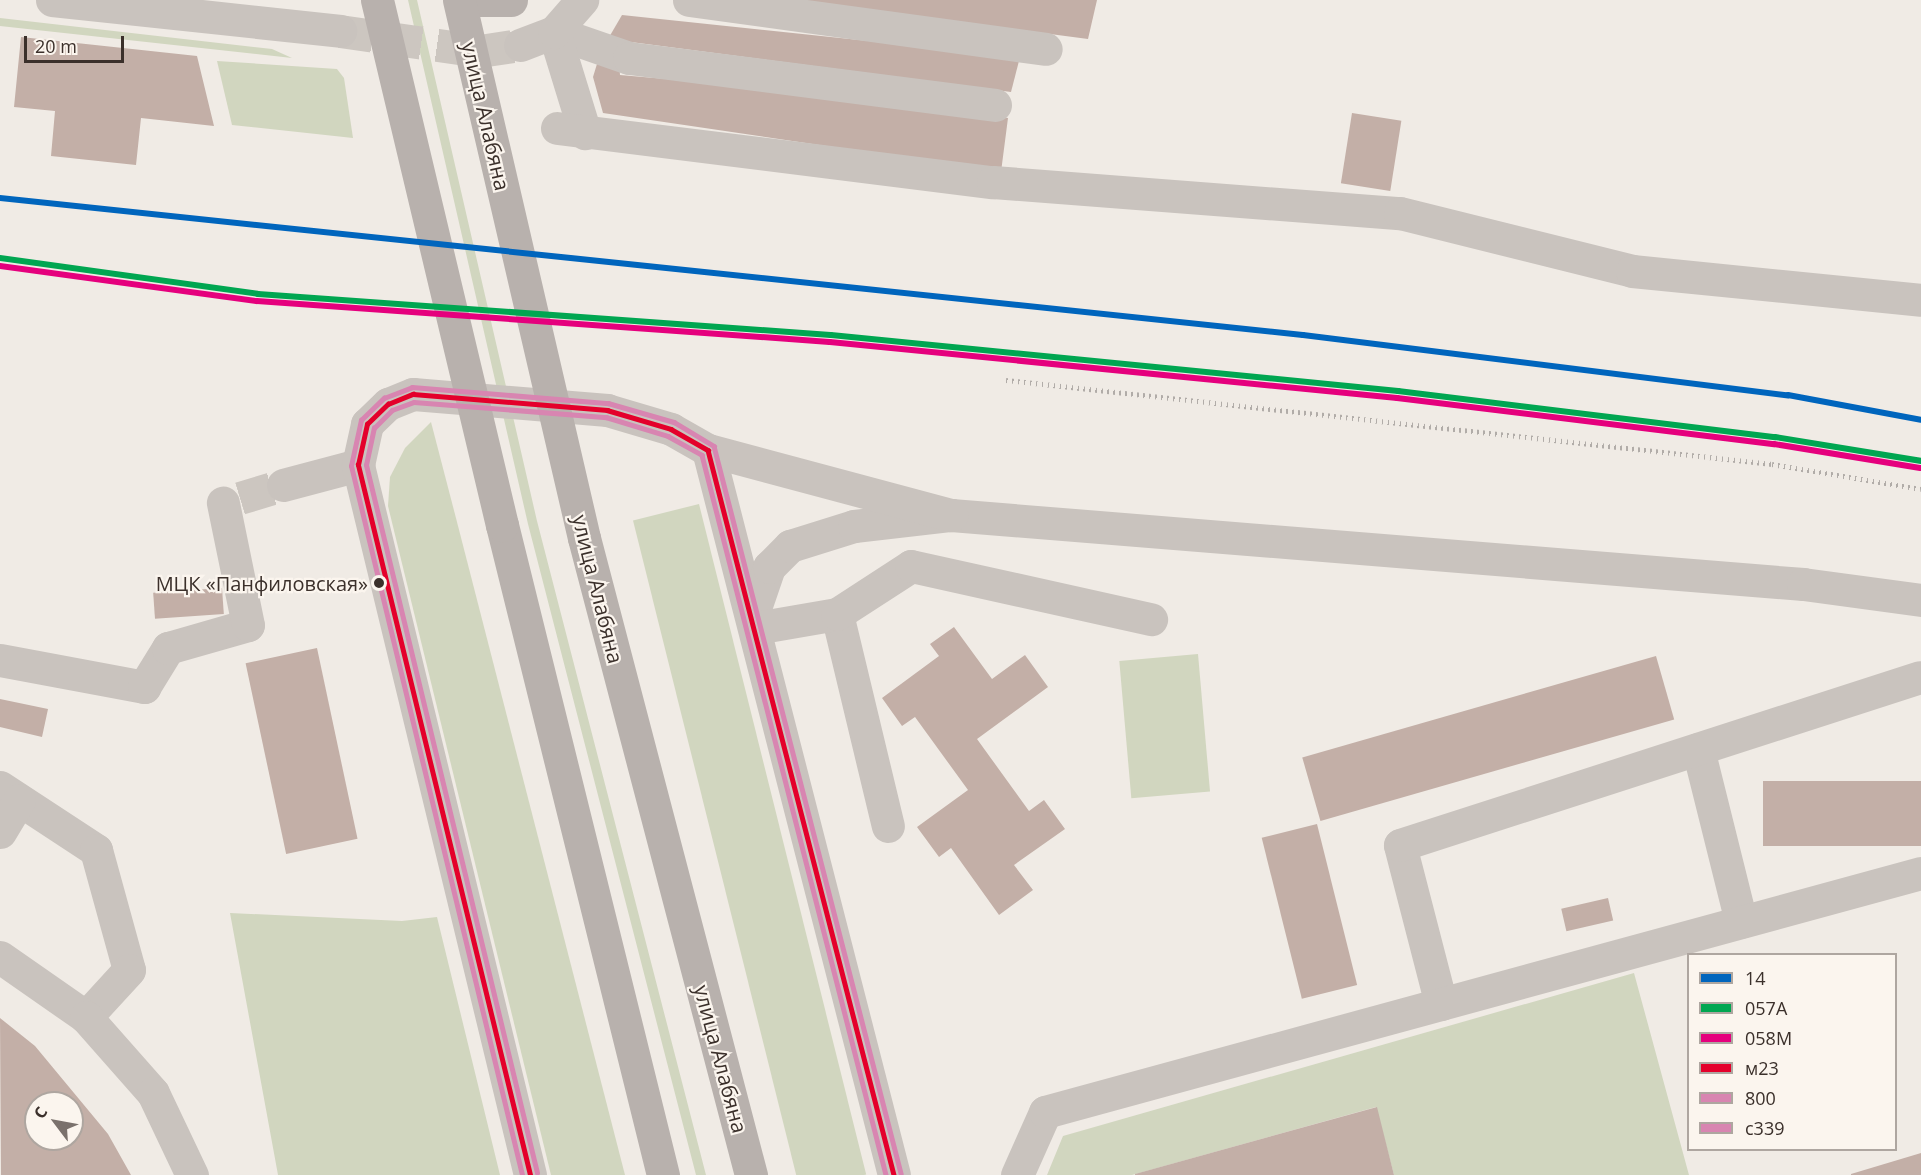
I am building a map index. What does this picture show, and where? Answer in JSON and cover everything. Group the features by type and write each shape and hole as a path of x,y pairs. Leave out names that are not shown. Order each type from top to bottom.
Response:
{"main road":[{"path":"377,0 502,525 663,1175"},
{"name":"улица Алабяна","path":"459,0 584,538 751,1175"},
{"path":"478,0 511,0"}],"street":[{"path":"52,0 340,31"},
{"path":"534,40 582,0"},
{"path":"689,0 1046,49"},
{"path":"534,40 629,58 995,105"},
{"path":"534,40 571,131 993,182 1400,213 1632,271 1921,300"},
{"path":"530,1175 357,465 367,424 388,404 413,394 607,410 671,429 708,450 951,515"},
{"path":"708,450 754,622 894,1175"},
{"path":"283,485 357,465"},
{"path":"0,660 144,687 168,648 248,625 223,502"},
{"path":"754,622 769,567 790,546 854,525 951,515 1684,573 1921,600"},
{"path":"754,622 837,614 910,566 1151,619"},
{"path":"837,614 888,826"},
{"path":"1441,1004 1400,845 1920,677"},
{"path":"1698,749 1741,922"},
{"path":"0,832 10,794 96,850 129,970 86,1017"},
{"path":"1017,1175 1045,1112 1921,873"},
{"path":"0,957 86,1017 153,1093 192,1175"}],"green space":[{"path":"408,0 417,0 537,521 706,1175 696,1175 528,524"},
{"path":"0,18 272,49 292,58 0,26"},
{"path":"217,61 337,69 344,78 353,138 232,125"},
{"path":"431,422 625,1175 551,1175 388,506 390,477 405,448"},
{"path":"699,504 866,1174 796,1175 633,520"},
{"path":"1198,654 1210,791 1131,798 1119,661"},
{"path":"230,913 402,921 437,917 500,1175 278,1175"},
{"path":"1634,973 1689,1175 1394,1175 1376,1107 1132,1175 1047,1175 1063,1136"}],"building":[{"path":"794,0 1097,0 1088,39"},
{"path":"622,15 1020,57 1011,92 608,39"},
{"path":"21,37 197,56 214,126 141,118 136,165 51,156 55,111 14,107"},
{"path":"600,54 619,62 620,75 805,91 1008,118 1001,172 603,113 593,77"},
{"path":"1352,113 1401,121 1390,191 1341,183"},
{"path":"222,588 224,614 155,619 153,593"},
{"path":"954,627 992,679 1025,655 1048,687 977,739 1029,811 1044,800 1065,829 1014,865 1033,890 999,915 951,848 939,857 917,827 968,790 915,717 902,726 882,698 939,656 930,644"},
{"path":"317,648 358,839 286,854 246,663"},
{"path":"1656,656 1674,719 1320,821 1302,757"},
{"path":"0,699 48,709 42,737 0,727"},
{"path":"1763,781 1921,781 1921,846 1763,846"},
{"path":"1317,824 1357,985 1302,999 1262,838"},
{"path":"1608,898 1613,920 1566,931 1561,909"},
{"path":"0,1018 35,1046 72,1091 24,1091 24,1151 84,1151 84,1105 108,1134 131,1175 1,1175"},
{"path":"1377,1107 1394,1175 1135,1175 1135,1174"},
{"path":"1921,1153 1921,1175 1851,1175 1851,1174"}],"tunnel":[{"path":"340,31 480,51 520,45"},
{"path":"240,498 283,485"}],"railway":[{"path":"1006,380 1772,464 1921,489"}],"transit line":[{"name":"14","path":"0,198 1303,335 1788,395 1921,420"},
{"name":"057А","path":"0,258 258,294 831,335 1398,391 1775,437 1921,461"},
{"name":"058М","path":"0,266 257,301 830,342 1397,398 1774,444 1920,468"},
{"name":"с339","path":"522,1175 351,466 361,420 384,398 412,387 608,403 674,422 714,446 901,1173"},
{"name":"м23","path":"530,1175 358,465 367,424 388,404 413,394 607,410 671,429 708,450 894,1175"},
{"name":"800","path":"537,1173 366,465 374,428 392,410 414,402 606,417 668,436 702,455 886,1175"}],"place":[{"name":"МЦК «Панфиловская»","path":"379,583"}]}
